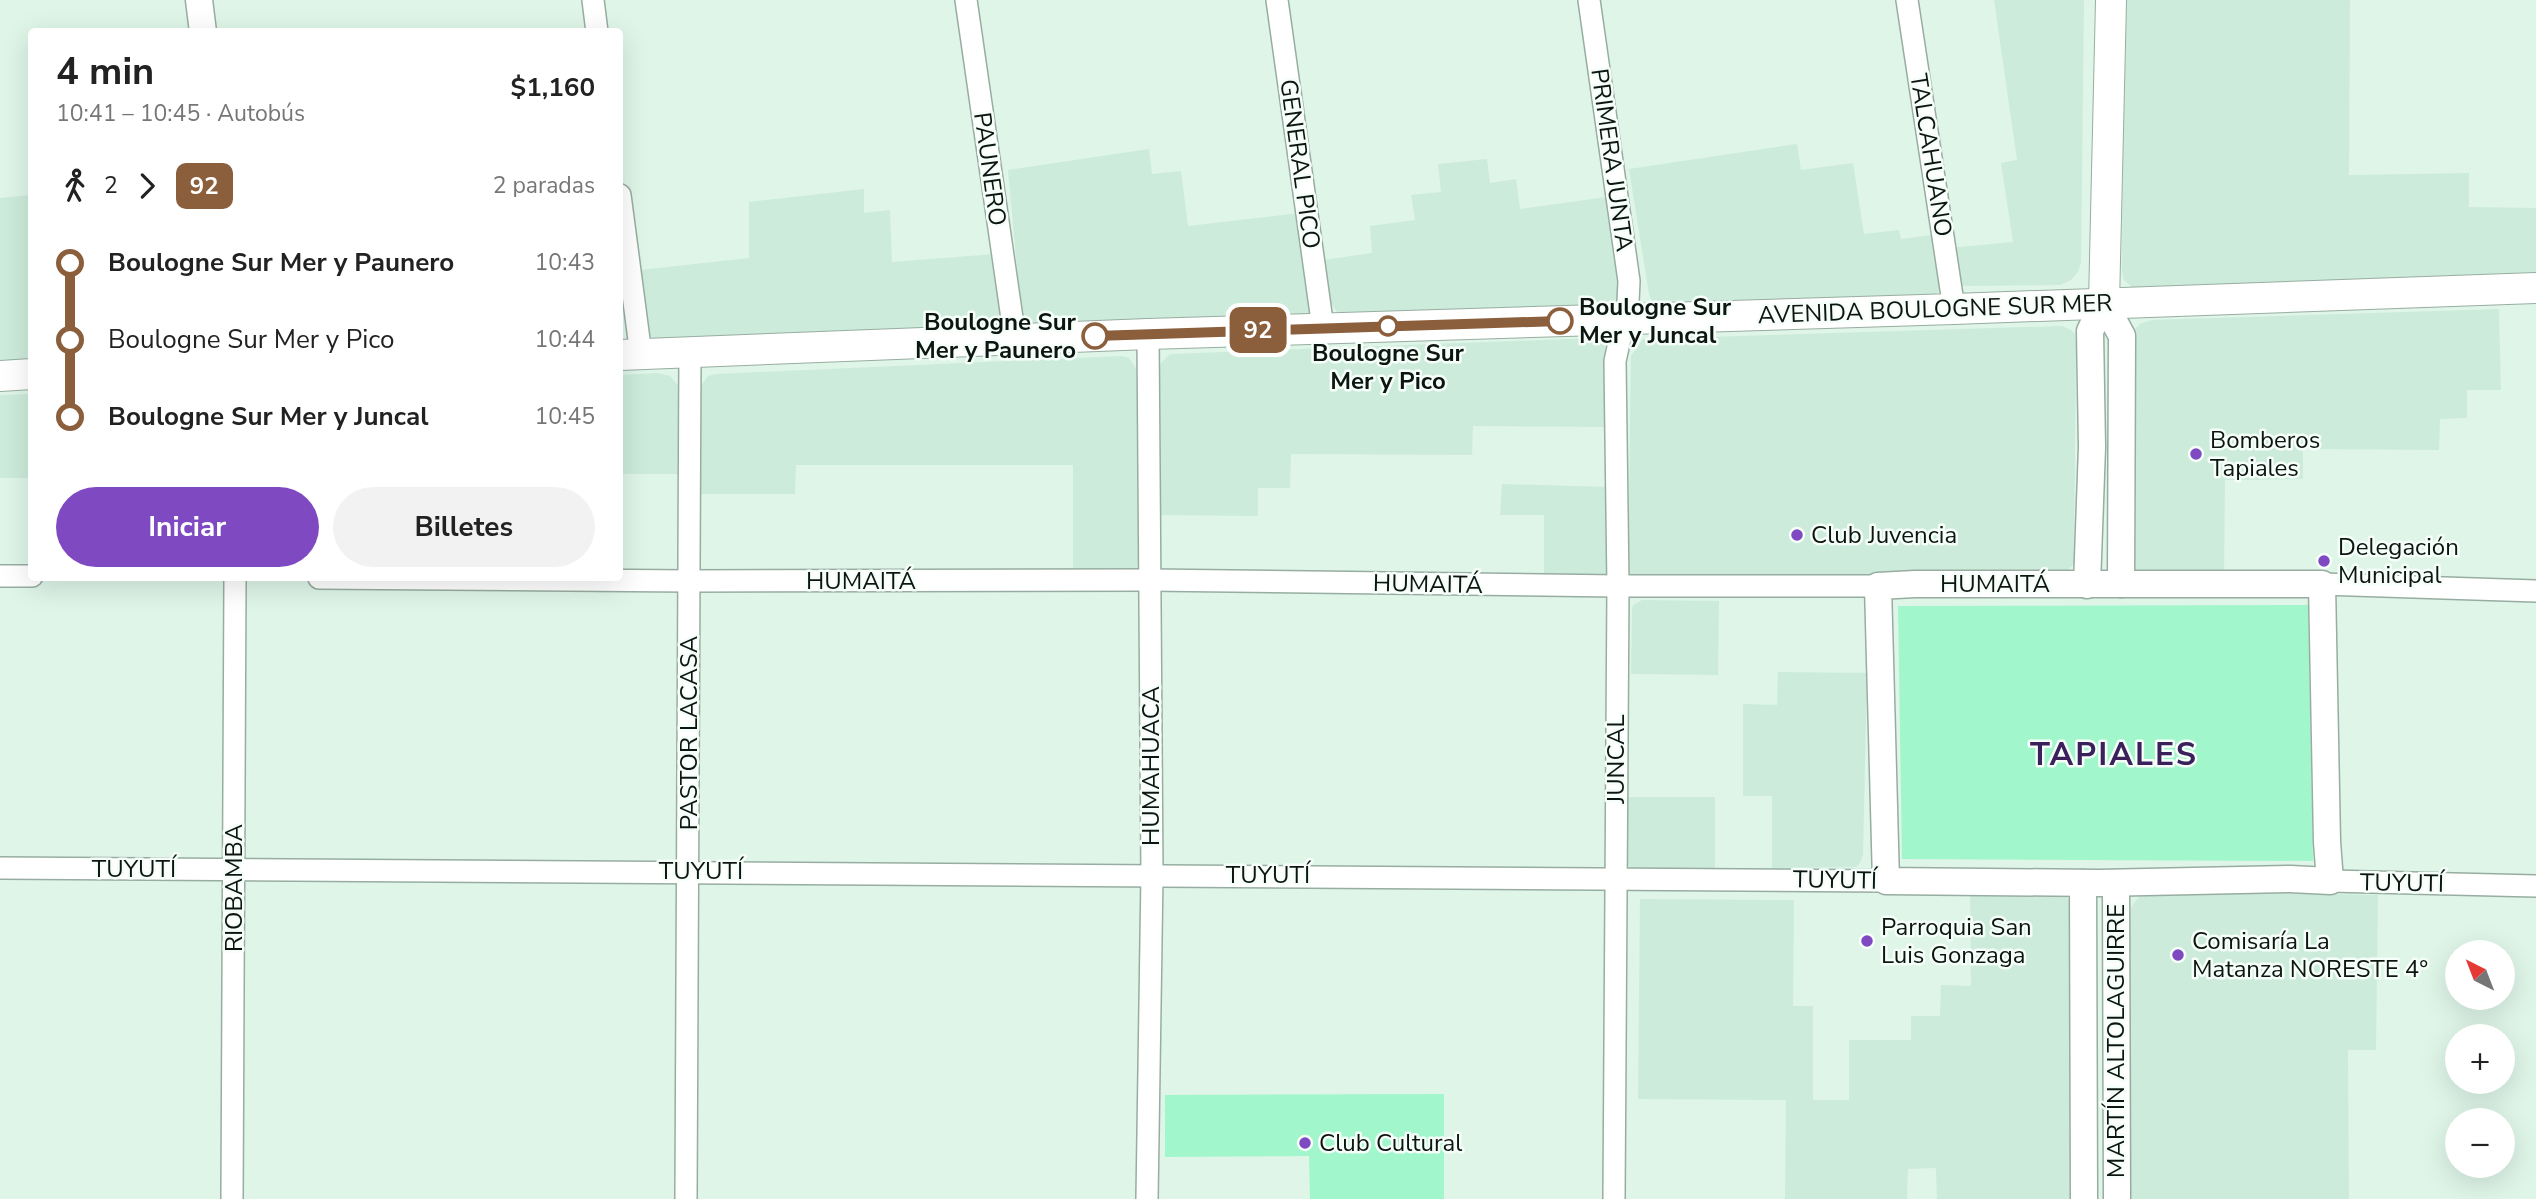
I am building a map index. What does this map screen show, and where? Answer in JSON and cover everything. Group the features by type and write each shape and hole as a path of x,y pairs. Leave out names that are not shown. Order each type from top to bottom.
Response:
{"main road":[{"path":"2104,303 2111,0"},
{"name":"AVENIDA BOULOGNE SUR MER","path":"630,355 1148,334 2536,288"},
{"path":"0,376 28,374"}],"street":[{"path":"199,0 202,28"},
{"path":"593,0 596,28"},
{"name":"PAUNERO","path":"966,0 1015,339"},
{"name":"GENERAL PICO","path":"1277,0 1323,328"},
{"name":"PRIMERA JUNTA","path":"1589,0 1629,281 1628,302 1622,319"},
{"name":"TALCAHUANO","path":"1907,0 1954,309"},
{"path":"623,243 630,355"},
{"path":"2087,585 2092,447 2090,331 2104,303"},
{"path":"2104,303 2122,335 2121,584"},
{"name":"JUNCAL","path":"1614,1199 1618,586 1615,361 1622,319"},
{"name":"HUMAHUACA","path":"1147,1199 1152,875 1148,334"},
{"name":"PASTOR LACASA","path":"686,1199 690,352"},
{"path":"2092,447 2121,449"},
{"path":"0,576 28,576"},
{"name":"HUMAITÁ","path":"623,580 1150,580 1618,586 1878,586 1915,583 2322,584 2536,591"},
{"name":"RIOBAMBA","path":"232,1199 235,581"},
{"path":"2322,584 2326,842 2330,881"},
{"path":"1878,586 1886,881"},
{"name":"TUYUTÍ","path":"0,868 1615,877 2083,883 2290,880 2536,886"},
{"name":"MARTÍN ALTOLAGUIRRE","path":"2083,883 2084,1199"},
{"name":"MARTÍN ALTOLAGUIRRE","path":"2116,883 2117,1199"}],"shaded area":[{"path":"1994,0 2084,0 2081,263 2071,280 2060,285 1958,286 1949,248 2013,242 2001,163 2017,160"},
{"path":"2123,0 2350,0 2349,175 2469,173 2469,207 2536,208 2536,272 2134,289 2124,280 2122,272"},
{"path":"1797,144 1801,170 1853,163 1864,234 1899,230 1901,239 1932,235 1939,291 1935,295 1655,308 1649,294 1629,169"},
{"path":"1149,149 1152,174 1181,171 1188,226 1299,213 1312,315 1028,333 1022,323 1008,170"},
{"path":"1487,159 1490,183 1516,179 1520,209 1613,196 1623,296 1615,307 1345,318 1337,312 1328,299 1324,260 1372,253 1370,226 1415,220 1411,195 1441,192 1438,164"},
{"path":"864,189 864,213 890,210 892,262 995,254 1003,322 1001,329 653,340 649,333 640,270 749,258 749,202"},
{"path":"28,195 28,369 0,370 0,198"},
{"path":"2499,309 2501,390 2467,390 2467,418 2440,419 2439,450 2303,449 2303,479 2225,480 2224,580 2136,576 2132,563 2134,330 2140,324 2152,320"},
{"path":"2062,326 2075,334 2076,345 2074,564 2063,574 1635,580 1630,574 1631,356 1643,339"},
{"path":"1594,338 1601,341 1609,352 1608,427 1473,426 1472,455 1291,454 1290,488 1258,488 1258,516 1158,515 1159,369 1170,354"},
{"path":"1122,356 1129,358 1137,370 1138,565 1135,572 1073,578 1073,465 796,465 795,494 700,494 700,387 708,376"},
{"path":"657,373 670,376 683,391 684,474 623,474 623,375"},
{"path":"28,394 28,478 0,478 0,395"},
{"path":"1502,484 1610,487 1609,571 1605,577 1544,581 1544,515 1500,515"},
{"path":"1642,600 1719,601 1718,675 1631,674 1632,610 1633,605"},
{"path":"1778,672 1867,673 1863,855 1856,867 1772,868 1772,796 1743,796 1743,704 1777,705"},
{"path":"1627,797 1715,797 1715,869 1631,869 1626,860"},
{"path":"1970,891 2062,892 2071,903 2071,1199 1937,1199 1936,1168 1908,1169 1907,1199 1785,1199 1786,1100 1638,1099 1640,899 1794,900 1793,1006 1813,1006 1813,1100 1849,1100 1849,1040 1911,1040 1911,1016 1940,1016 1941,985 1971,986"},
{"path":"2149,891 2378,895 2376,1050 2348,1050 2349,1199 2128,1199 2129,915 2138,898"}],"green space":[{"path":"2308,605 2313,861 1902,859 1898,606"},
{"name":"Club Cultural","path":"1444,1094 1444,1199 1310,1199 1309,1156 1165,1157 1165,1095"}],"bus line":[{"name":"92","path":"1095,336 1560,321"}],"place":[{"name":"Boulogne Sur Mer y Juncal","path":"1560,321"},
{"name":"Boulogne Sur Mer y Pico","path":"1388,326"},
{"name":"Boulogne Sur Mer y Paunero","path":"1095,336"},
{"name":"Bomberos Tapiales","path":"2196,454"},
{"name":"Club Juvencia","path":"1797,535"},
{"name":"Delegación Municipal","path":"2324,561"},
{"name":"Parroquia San Luis Gonzaga","path":"1867,941"},
{"name":"Comisaría La Matanza NORESTE 4°","path":"2178,955"},
{"name":"Club Cultural","path":"1305,1143"}],"district":[{"name":"TAPIALES","path":"2114,754"}]}
